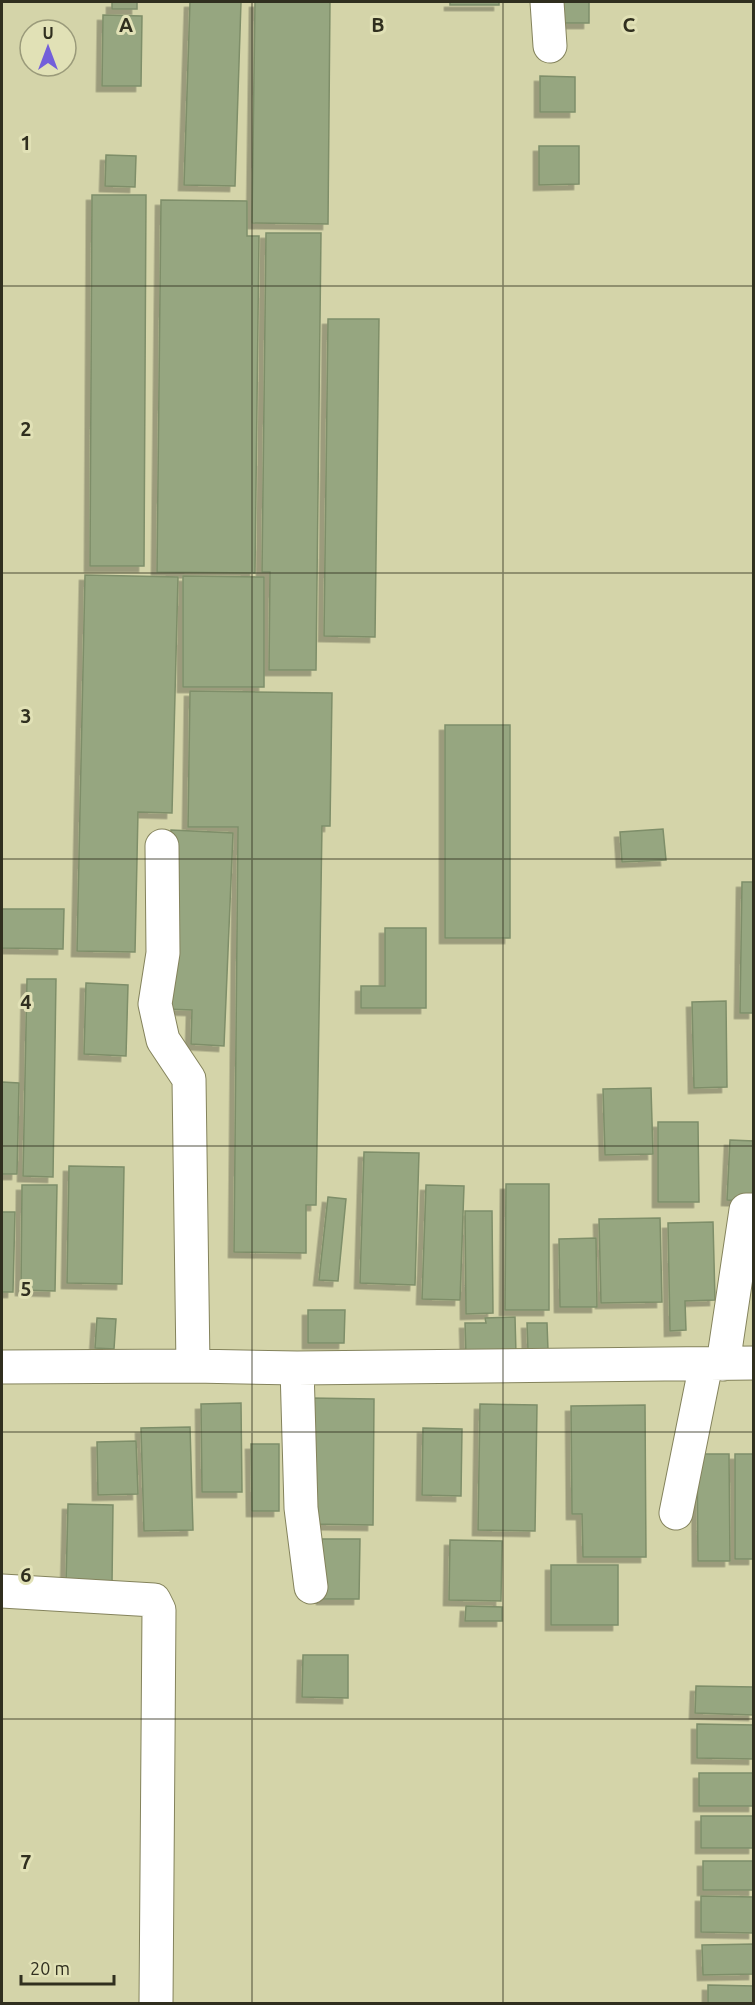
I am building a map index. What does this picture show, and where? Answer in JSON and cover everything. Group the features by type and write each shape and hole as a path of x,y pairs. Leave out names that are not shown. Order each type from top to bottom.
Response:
{"street":[{"path":"547,2 550,46"},
{"path":"162,846 163,953 155,1004 163,1040 189,1079 193,1366"},
{"path":"676,1513 727,1364 746,1210 753,1210"},
{"path":"2,1367 297,1368 727,1364"},
{"path":"297,1368 301,1508 310,1587"},
{"path":"2,1591 154,1600 159,1610 156,2004"}],"building":[{"path":"112,2 137,2 137,9 112,9"},
{"path":"190,2 241,2 235,186 184,185"},
{"path":"255,2 330,2 328,224 252,223"},
{"path":"450,2 499,2 499,5 450,5"},
{"path":"551,2 589,2 589,23 551,23"},
{"path":"103,15 142,16 141,86 102,86"},
{"path":"540,76 575,77 575,112 540,112"},
{"path":"539,146 579,146 579,184 539,185"},
{"path":"106,155 136,156 135,187 105,186"},
{"path":"92,195 146,195 144,566 90,566"},
{"path":"161,200 247,201 247,236 259,236 255,573 157,572"},
{"path":"266,233 321,233 316,670 269,670 270,572 262,572"},
{"path":"328,319 379,319 375,637 324,636"},
{"path":"85,575 178,577 172,813 138,812 135,952 77,951"},
{"path":"183,576 264,577 264,687 183,687"},
{"path":"190,691 332,693 330,826 322,826 316,1205 306,1205 306,1253 234,1252 238,827 188,827"},
{"path":"445,725 510,725 510,938 445,938"},
{"path":"663,829 666,860 622,862 620,832"},
{"path":"171,830 233,833 224,1046 191,1044 192,1010 165,1009"},
{"path":"742,882 754,882 754,1013 740,1013"},
{"path":"2,909 64,909 63,949 2,948"},
{"path":"385,928 426,928 426,1008 361,1008 361,986 385,986"},
{"path":"27,979 56,979 53,1177 23,1176"},
{"path":"86,983 128,985 126,1056 84,1054"},
{"path":"726,1001 727,1087 694,1088 692,1002"},
{"path":"2,1082 19,1083 17,1174 2,1174"},
{"path":"651,1088 653,1154 605,1155 603,1089"},
{"path":"658,1122 698,1122 699,1202 658,1202"},
{"path":"730,1140 754,1141 754,1201 727,1200"},
{"path":"364,1152 419,1153 415,1285 360,1283"},
{"path":"69,1166 124,1167 122,1284 67,1283"},
{"path":"506,1184 549,1184 549,1310 505,1310"},
{"path":"22,1185 57,1185 55,1291 21,1290"},
{"path":"426,1185 464,1186 460,1300 422,1299"},
{"path":"328,1197 346,1199 338,1281 319,1280"},
{"path":"465,1211 492,1211 493,1313 466,1314"},
{"path":"2,1212 15,1212 13,1292 2,1292"},
{"path":"660,1218 662,1302 601,1303 599,1219"},
{"path":"713,1222 715,1300 685,1301 686,1330 670,1331 668,1223"},
{"path":"596,1238 597,1307 560,1307 559,1239"},
{"path":"308,1310 345,1310 344,1343 308,1343"},
{"path":"515,1317 516,1354 466,1356 465,1323 486,1323 485,1318"},
{"path":"97,1318 116,1319 114,1349 95,1348"},
{"path":"527,1323 547,1323 548,1350 528,1351"},
{"path":"310,1398 374,1399 373,1525 308,1524"},
{"path":"241,1403 242,1492 202,1492 201,1404"},
{"path":"480,1404 537,1405 535,1531 478,1530"},
{"path":"645,1405 646,1557 583,1557 582,1514 572,1514 571,1406"},
{"path":"190,1427 193,1530 144,1531 141,1428"},
{"path":"423,1428 462,1429 461,1496 422,1495"},
{"path":"136,1441 138,1494 98,1495 97,1442"},
{"path":"251,1444 279,1444 279,1511 252,1511"},
{"path":"697,1454 729,1454 730,1561 698,1561"},
{"path":"735,1454 754,1454 754,1559 735,1559"},
{"path":"68,1504 113,1505 112,1584 66,1583"},
{"path":"322,1539 360,1539 359,1599 322,1599"},
{"path":"450,1540 502,1541 501,1601 449,1600"},
{"path":"551,1565 618,1565 618,1625 551,1625"},
{"path":"466,1606 502,1607 502,1621 465,1621"},
{"path":"303,1655 348,1655 348,1698 302,1697"},
{"path":"696,1686 754,1687 754,1715 695,1713"},
{"path":"697,1724 754,1725 754,1759 697,1758"},
{"path":"699,1773 754,1773 754,1806 699,1806"},
{"path":"701,1816 754,1816 754,1848 701,1848"},
{"path":"703,1861 754,1861 754,1890 703,1890"},
{"path":"701,1896 754,1897 754,1933 701,1932"},
{"path":"754,1944 754,1974 703,1975 702,1945"},
{"path":"708,1985 754,1986 754,2004 708,2004"}]}
